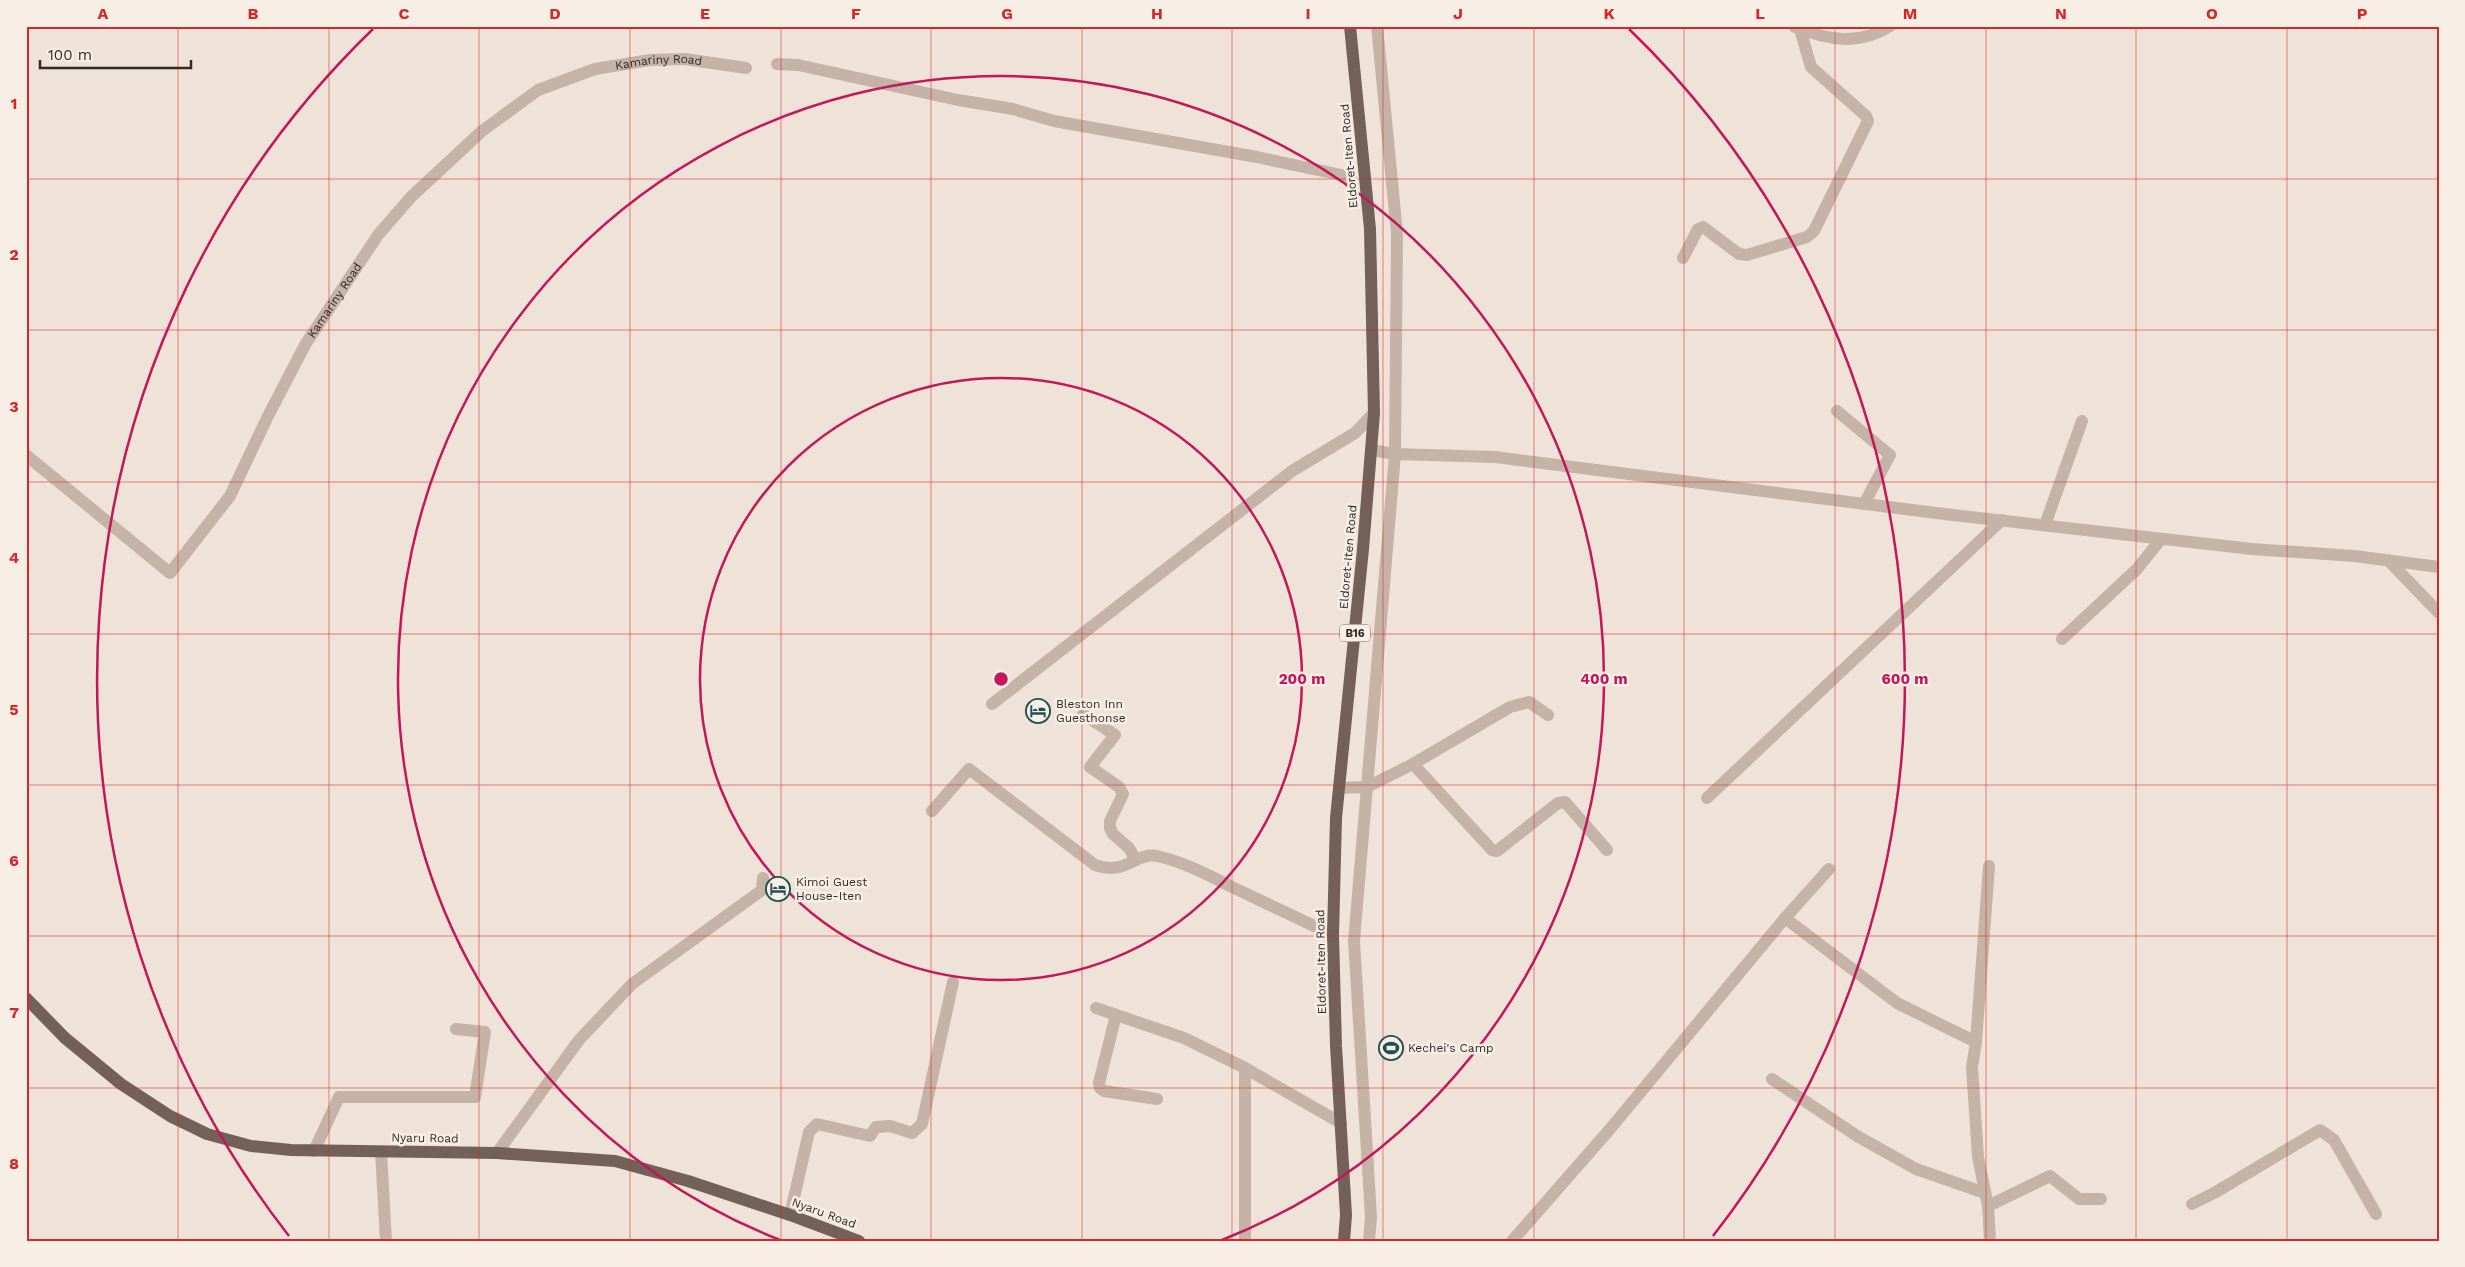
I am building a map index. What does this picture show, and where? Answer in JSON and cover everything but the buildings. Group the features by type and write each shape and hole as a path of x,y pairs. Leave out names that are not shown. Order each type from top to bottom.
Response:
{"main road":[{"name":"Eldoret-Iten Road","path":"1344,1241 1346,1215 1336,1046 1333,935 1336,818 1374,413 1370,229 1350,26"},
{"name":"Nyaru Road","path":"26,998 65,1038 121,1084 170,1116 207,1134 251,1146 314,1151 497,1153 615,1161 688,1181 790,1215 859,1241"}],"street":[{"path":"1369,1241 1371,1217 1354,941 1395,454 1397,234 1377,26"},
{"path":"1796,28 1842,41 1864,38 1890,26"},
{"path":"1683,258 1698,229 1703,227 1738,254 1747,255 1807,237 1814,231 1868,121 1866,116 1811,67 1796,28"},
{"name":"Kamariny Road","path":"26,455 170,573 230,496 268,416 305,345 378,235 411,197 482,131 538,90 595,69 650,60 686,59 746,68"},
{"path":"777,64 807,66 958,100 1013,110 1054,121 1257,157 1351,177"},
{"path":"1837,411 1890,455 1864,504"},
{"path":"992,704 1292,471 1355,433 1374,413"},
{"path":"2045,525 2082,420"},
{"path":"1371,450 1395,454 1495,457 1864,504 2161,539 2388,560 2439,567"},
{"path":"1707,798 2002,520"},
{"path":"2062,640 2137,569 2161,539"},
{"path":"2388,560 2439,613"},
{"path":"1339,788 1367,787 1413,764 1510,707 1529,702 1548,715"},
{"path":"1082,714 1115,735 1090,768 1118,787 1123,794 1110,821 1110,828 1113,834 1129,848 1136,860"},
{"path":"1413,764 1492,850 1497,851 1501,849 1558,803 1566,802 1607,850"},
{"path":"932,811 969,769 1095,865 1108,869 1120,868 1136,860 1155,856 1188,866 1333,935"},
{"path":"1989,866 1976,1042 1972,1067 1977,1148 1988,1206 1990,1241"},
{"path":"1512,1241 1610,1129 1785,918 1829,869"},
{"path":"497,1153 579,1040 632,984 762,890 763,878"},
{"path":"1785,918 1897,1003 1976,1042"},
{"path":"790,1215 809,1132 817,1124 870,1136 876,1127 890,1126 912,1133 922,1124 953,982"},
{"path":"1096,1008 1184,1038 1245,1068 1341,1123"},
{"path":"1116,1015 1100,1088 1104,1091 1157,1099"},
{"path":"314,1151 339,1097 475,1097 486,1032 456,1029"},
{"path":"1245,1068 1245,1241"},
{"path":"1772,1079 1857,1136 1916,1169 1985,1193"},
{"path":"2192,1204 2216,1192 2320,1130 2334,1140 2376,1214"},
{"path":"381,1152 386,1241"},
{"path":"1988,1206 2050,1176 2079,1199 2101,1199"}],"place":[{"name":"Bleston Inn Guesthonse","path":"1038,711"},
{"name":"Kimoi Guest House-Iten","path":"778,889"},
{"name":"Kechei's Camp","path":"1391,1048"}]}
